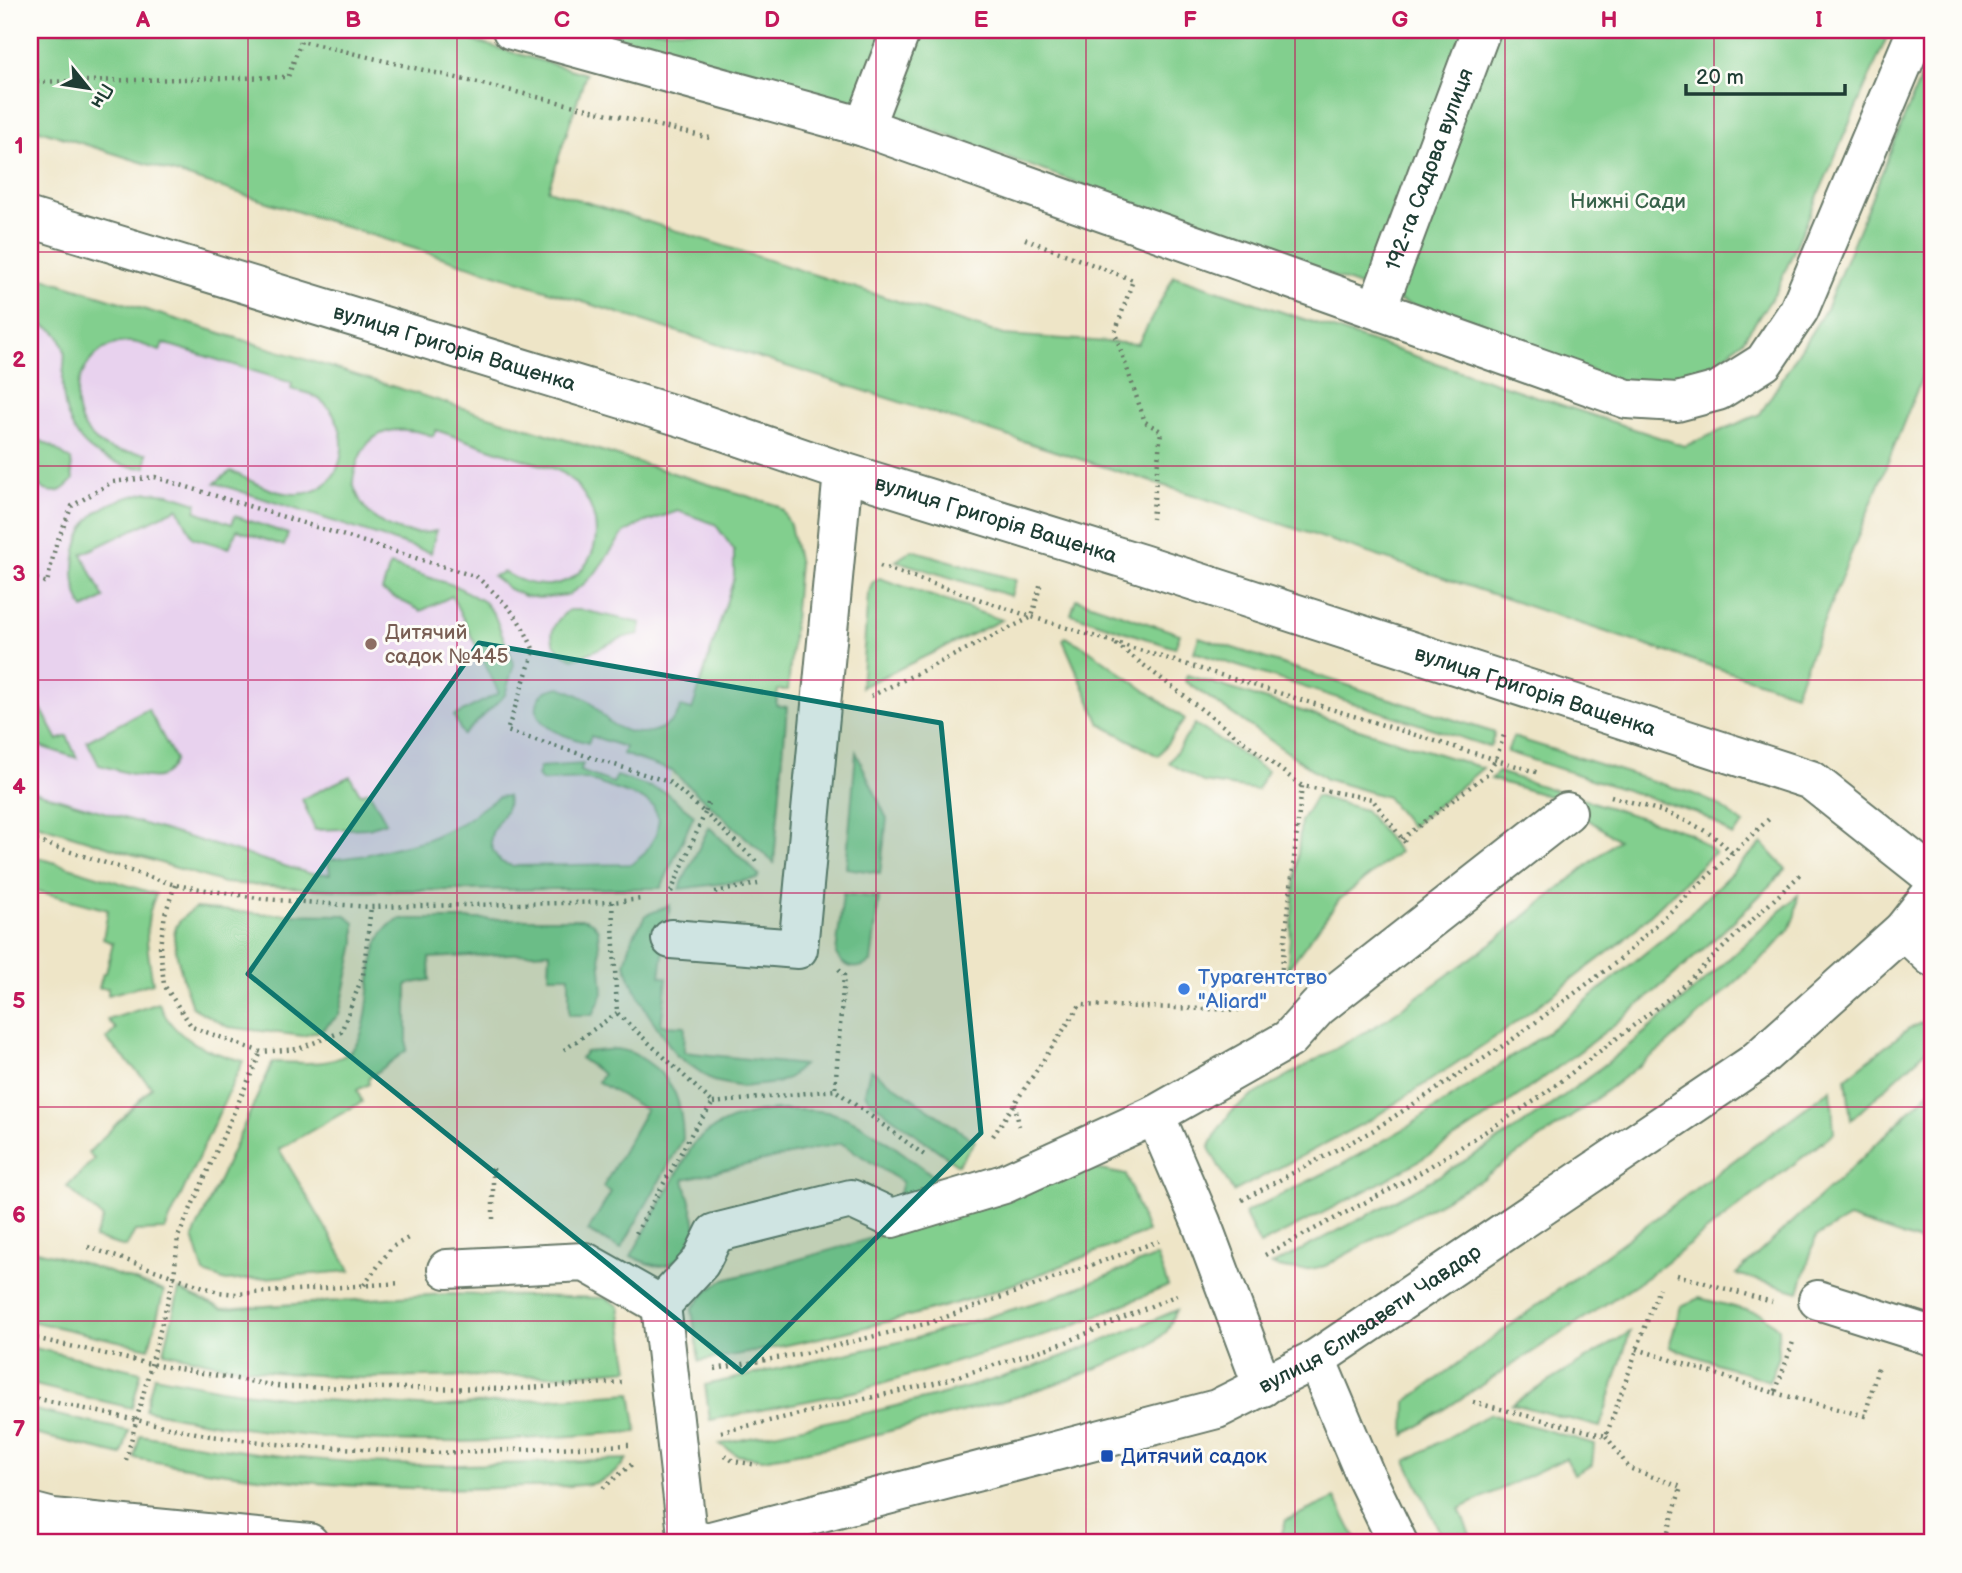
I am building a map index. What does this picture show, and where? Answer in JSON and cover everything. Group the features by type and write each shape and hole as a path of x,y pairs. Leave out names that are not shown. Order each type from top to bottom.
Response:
{"street":[{"path":"512,30 864,127 1627,399 1677,402 1718,391 1764,362 1799,310 1917,30"},
{"path":"864,127 901,30"},
{"name":"192-га Садова вулиця","path":"1377,309 1481,30"},
{"name":"вулиця Григорія Ващенка","path":"30,218 688,419 843,472 1142,564 1811,780 1932,876"},
{"path":"671,939 799,949 843,472"},
{"path":"688,1543 661,1305 701,1263 715,1233 851,1199 892,1218 1004,1184 1154,1115 1289,1039 1318,1007 1567,812"},
{"name":"вулиця Єлизавети Чавдар","path":"703,1543 1217,1409 1316,1359 1753,1064 1903,930 1932,893"},
{"path":"1903,930 1932,957"},
{"path":"1154,1115 1201,1222 1263,1387"},
{"path":"447,1269 585,1262 661,1305"},
{"path":"1818,1300 1932,1336"},
{"path":"1316,1359 1365,1475 1398,1543"},
{"path":"43,1524 309,1543"}],"path":[{"path":"30,82 288,77 301,41 723,141"},
{"path":"1021,237 1133,280 1115,333 1145,422 1161,431 1151,533 1142,564"},
{"path":"30,576 47,583 56,544 72,506 112,482 155,477 477,577 501,599 522,624 534,651 507,731 669,782 764,868"},
{"path":"879,566 1032,617 1548,776"},
{"path":"864,699 1032,617 1043,575"},
{"path":"1112,641 1302,786 1372,799 1407,845"},
{"path":"1402,839 1488,774 1496,759 1508,721"},
{"path":"1280,984 1302,786"},
{"path":"1600,792 1698,827 1732,853"},
{"path":"681,895 669,897 708,803"},
{"path":"30,839 175,885 264,899 371,907 646,899"},
{"path":"30,1397 210,1436 285,1445 436,1453 642,1445 707,1436 943,1381 1064,1343 1222,1278 1408,1180 1536,1100 1672,996 1801,874"},
{"path":"706,893 764,883"},
{"path":"175,885 165,914 160,946 164,985 192,1027 261,1052 298,1049 341,1032 363,975 371,907"},
{"path":"612,902 617,1013 713,1103"},
{"path":"835,1090 844,975 838,967"},
{"path":"988,1144 1080,1005 1249,1010"},
{"path":"564,1051 617,1013"},
{"path":"126,1460 174,1277 178,1237 261,1052"},
{"path":"633,1240 693,1131 713,1103 835,1090 930,1160"},
{"path":"88,1247 218,1292 237,1294 405,1283"},
{"path":"1677,1275 1777,1304"},
{"path":"1606,1436 1659,1288"},
{"path":"1775,1393 1793,1342 1788,1329"},
{"path":"1793,1342 1805,1345"},
{"path":"1637,1349 1775,1393 1865,1416 1878,1366 1866,1362"},
{"path":"1473,1402 1606,1436 1629,1468 1681,1487 1665,1543"}],"highlighted area":[{"path":"479,643 941,723 981,1133 742,1372 248,974"}],"shaded area":[{"name":"Дитячий садок №445","path":"30,310 162,343 292,383 715,524 734,550 734,578 661,805 671,826 632,877 308,874 30,790"}],"green space":[{"path":"30,30 437,30 586,74 548,190 1004,335 1138,344 1174,276 1685,446 1760,414 1826,309 1932,50 1932,352 1795,693 1203,498 30,127"},
{"name":"Нижні Сади","path":"590,30 1890,30 1776,292 1743,340 1706,372 1673,384 1622,382 856,102"},
{"path":"30,274 776,505 783,511 790,525 799,564 788,690 778,690 776,705 787,707 774,863 672,771 623,754 625,747 591,736 588,743 561,734 545,725 537,710 538,701 544,693 560,687 589,701 612,724 621,729 641,733 651,732 669,723 681,707 692,710 734,578 734,550 715,524 678,511 640,524 623,534 596,572 568,595 539,598 524,596 509,589 493,576 504,572 531,583 554,584 574,576 588,562 595,543 595,521 586,498 564,473 436,430 433,436 410,430 388,431 379,435 364,449 358,461 353,479 356,492 367,511 384,524 415,533 436,531 431,553 215,483 231,471 263,487 289,494 316,490 329,481 338,467 342,452 336,419 326,405 312,395 291,389 292,383 163,343 160,351 132,342 110,346 95,355 78,385 80,419 89,434 109,448 147,453 146,467 130,467 115,462 94,452 71,425 64,402 63,346 53,330 30,321"},
{"path":"30,435 71,460 73,480 62,490 48,491 36,482 31,467"},
{"path":"148,492 169,494 197,503 195,511 232,524 235,516 288,534 284,546 237,530 229,548 193,538 178,508 82,554 104,598 84,609 75,586 74,573 77,545 82,532 103,508 121,499"},
{"path":"912,550 1016,580 1011,596 896,561"},
{"path":"390,565 456,586 484,602 494,614 514,664 505,695 463,735 454,716 499,693 452,596 421,611 382,591"},
{"path":"879,578 1002,620 861,687 868,595 872,583"},
{"path":"1076,599 1180,634 1175,648 1071,614"},
{"path":"569,610 582,610 641,623 639,634 622,638 573,659 558,649 552,637 556,624"},
{"path":"1065,637 1085,647 1185,719 1158,756 1100,724 1063,640"},
{"path":"1199,637 1495,733 1490,747 1194,652"},
{"path":"1187,675 1483,768 1411,827 1387,797 1326,779 1185,681"},
{"path":"30,688 58,740 67,736 77,758 30,743"},
{"path":"148,709 175,759 168,771 161,776 149,777 99,765 87,741"},
{"path":"1195,724 1267,771 1257,790 1203,782 1169,763"},
{"path":"1513,737 1694,794 1717,804 1744,824 1732,836 1713,821 1697,813 1507,752"},
{"path":"856,752 887,819 880,873 846,868"},
{"path":"583,764 580,771 613,783 617,776 665,792 694,815 661,888 349,891 224,883 30,822 30,790 308,873 330,874 328,860 360,856 426,840 462,823 498,797 507,796 508,804 492,833 491,841 493,851 501,862 512,866 632,864 644,854 656,835 659,819 653,806 643,799 586,779 542,781 537,776 540,767"},
{"path":"1498,772 1689,833 1715,852 1624,940 1503,1032 1372,1119 1233,1192 1209,1148 1231,1112 1252,1096 1381,1023 1496,940 1618,840 1558,799 1491,779"},
{"path":"350,776 360,794 369,791 386,822 369,828 315,830 302,799"},
{"path":"1316,796 1365,810 1399,852 1339,900 1287,970 1301,821"},
{"path":"709,827 759,875 757,879 679,889"},
{"path":"1762,843 1786,869 1706,947 1621,1020 1531,1087 1438,1149 1372,1187 1260,1245 1244,1213 1339,1166 1409,1126 1545,1034 1671,932"},
{"path":"30,855 156,894 147,927 153,983 108,995 108,988 99,988 103,973 106,973 113,943 103,939 108,910 30,889"},
{"path":"843,894 879,898 871,962 861,967 851,967 843,963 836,954"},
{"path":"1798,895 1789,930 1770,951 1666,1045 1584,1108 1479,1181 1325,1266 1298,1270 1272,1265 1458,1165 1565,1095 1655,1023"},
{"path":"670,905 660,976 667,978 661,1025 685,1026 684,1052 803,1065 790,1077 777,1083 742,1087 713,1081 676,1055 647,1012 625,964 632,938 646,915"},
{"path":"195,908 269,914 345,915 355,923 355,944 339,1015 322,1030 303,1036 228,1027 192,1007 178,961 174,934 176,927"},
{"path":"401,919 585,919 592,922 598,930 603,993 593,1015 569,1015 569,976 549,976 550,952 429,958 430,980 407,984 407,1050 368,1079 369,1084 357,1090 362,1102 279,1149 351,1271 226,1281 204,1273 193,1237 273,1062 330,1061 347,1054 357,1043 367,1012 374,956 379,940 388,927"},
{"path":"159,1003 165,1015 182,1035 204,1048 243,1061 165,1230 135,1231 126,1247 94,1238 103,1218 67,1187 94,1159 88,1153 152,1087 106,1039 116,1029 108,1020"},
{"path":"1932,1021 1932,1045 1851,1120 1846,1078 1909,1028"},
{"path":"616,1049 639,1056 671,1085 679,1104 683,1139 621,1249 588,1231 611,1192 603,1187 646,1110 598,1082 603,1074 580,1058 586,1052"},
{"path":"870,1069 975,1141 958,1165 870,1101 865,1093"},
{"path":"1831,1089 1834,1133 1647,1277 1405,1435 1406,1402"},
{"path":"1932,1089 1932,1246 1849,1218 1816,1237 1799,1292 1736,1274 1859,1161"},
{"path":"778,1110 815,1110 842,1116 873,1132 947,1186 898,1197 902,1182 841,1143 684,1179 696,1228 690,1246 668,1265 655,1265 631,1256 694,1143 712,1129 733,1119"},
{"path":"1089,1168 1126,1175 1147,1232 1042,1274 962,1301 818,1338 699,1361 692,1309 705,1293 721,1281 906,1228"},
{"path":"30,1249 82,1263 164,1291 149,1348 30,1321"},
{"path":"1157,1256 1168,1286 1060,1331 858,1391 710,1420 705,1385 913,1339 1051,1298"},
{"path":"179,1290 222,1309 445,1294 606,1298 619,1306 629,1369 562,1375 360,1378 272,1372 218,1364 164,1352"},
{"path":"1699,1298 1762,1314 1778,1328 1779,1357 1769,1381 1669,1347 1681,1306"},
{"path":"1177,1310 1167,1331 1150,1346 1078,1376 1017,1397 830,1447 763,1459 737,1455 720,1444 867,1413 976,1385 1054,1360"},
{"path":"1630,1332 1600,1427 1512,1404"},
{"path":"30,1347 141,1372 132,1408 30,1384"},
{"path":"154,1376 289,1398 434,1407 631,1393 637,1432 451,1442 374,1441 297,1435 145,1410"},
{"path":"30,1409 129,1431 122,1455 30,1433"},
{"path":"1490,1414 1594,1444 1592,1465 1574,1474 1566,1458 1459,1509 1473,1541 1445,1543 1406,1461"},
{"path":"140,1435 263,1454 357,1462 478,1465 627,1459 618,1470 606,1478 582,1485 377,1487 230,1474 134,1458"},
{"path":"1335,1498 1358,1543 1279,1543 1286,1520"}],"place":[{"name":"Дитячий садок №445","path":"371,644"},
{"name":"Турагентство \"Aliard\"","path":"1184,989"},
{"name":"Дитячий садок","path":"1107,1456"}]}
